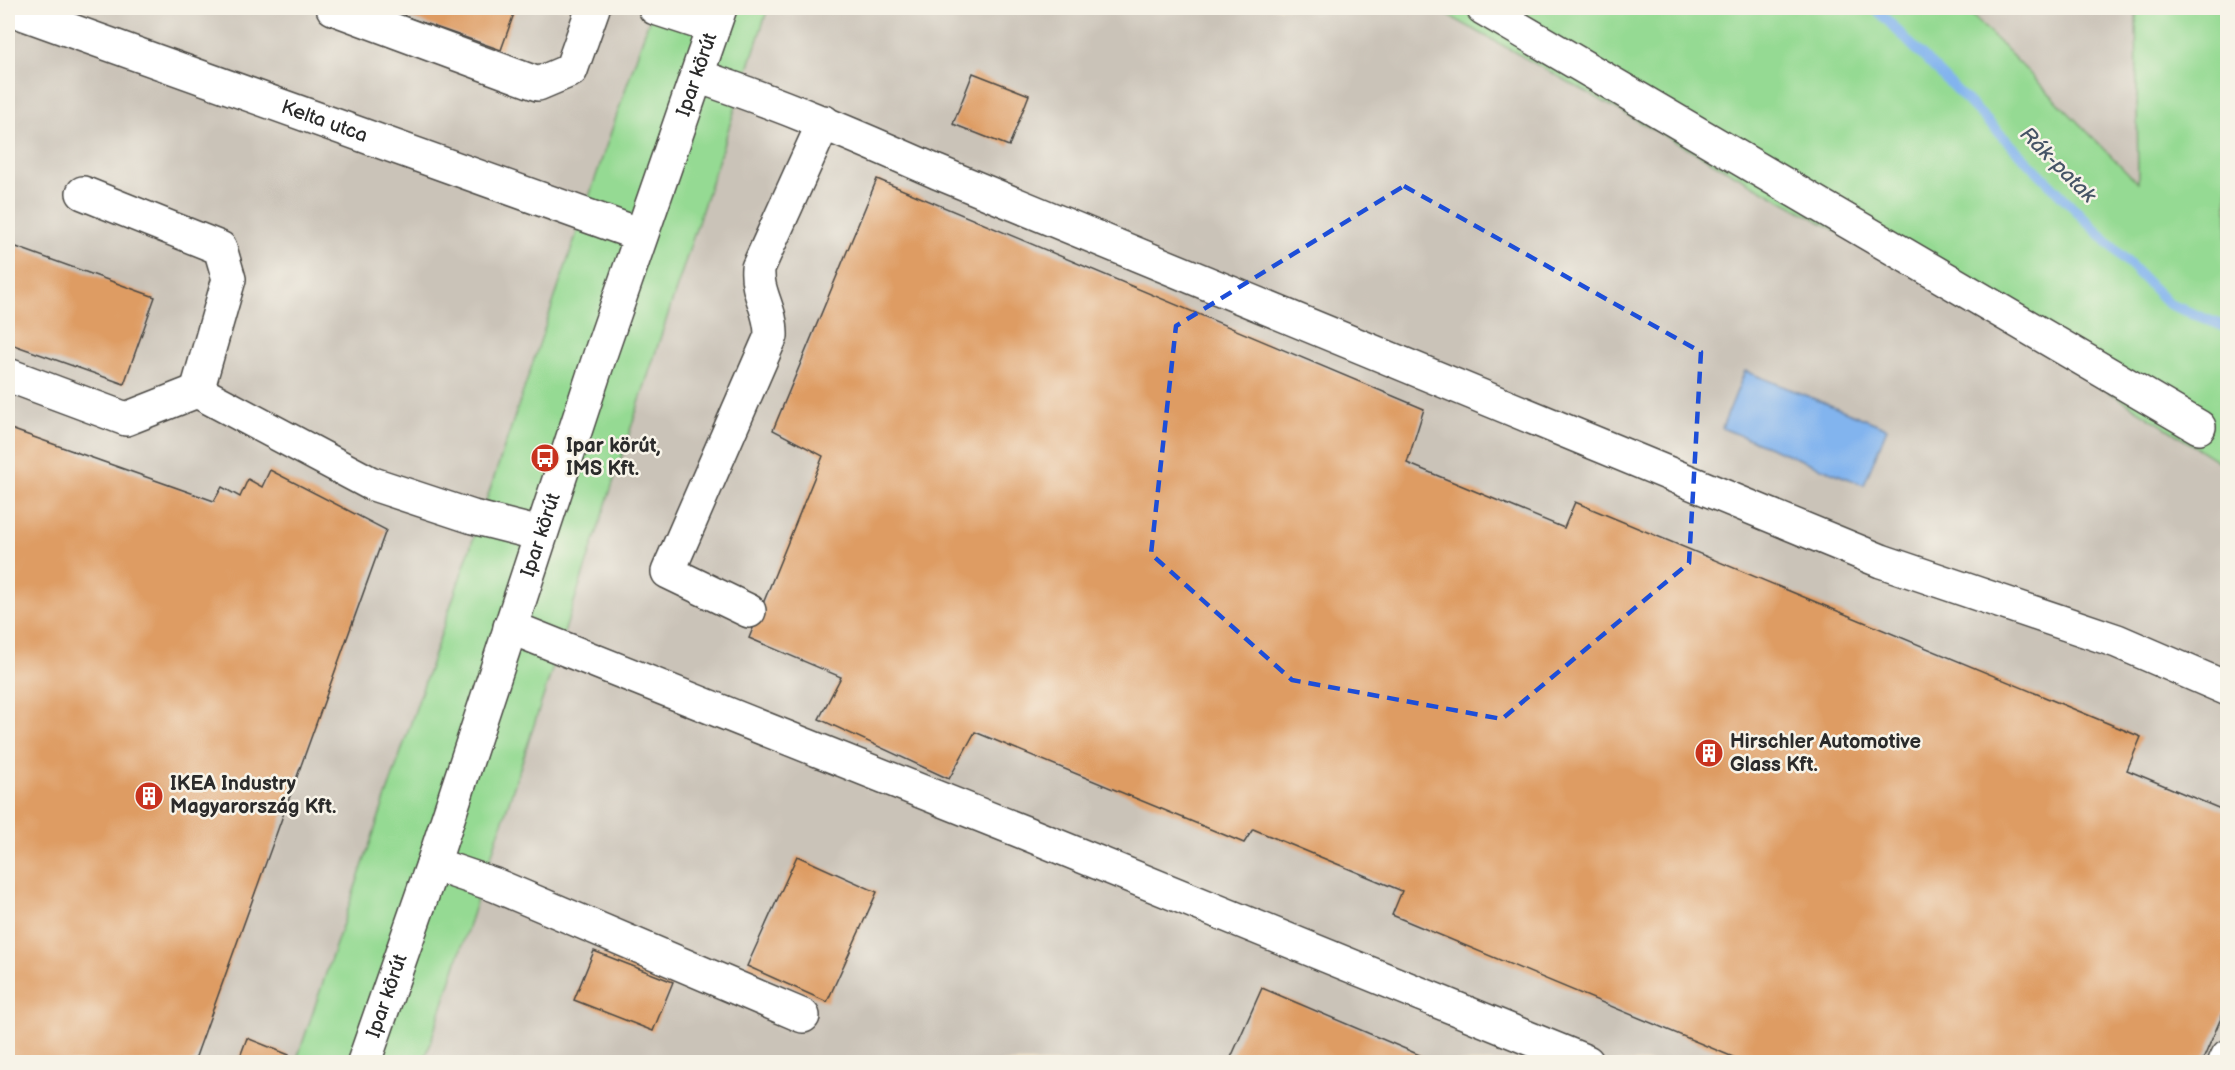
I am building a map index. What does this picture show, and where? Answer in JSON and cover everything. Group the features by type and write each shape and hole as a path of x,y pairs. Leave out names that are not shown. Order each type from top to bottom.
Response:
{"street":[{"name":"Kelta utca","path":"8,8 641,235"},
{"path":"333,8 538,84 571,70 593,8"},
{"path":"655,8 716,17"},
{"path":"1483,8 2199,427"},
{"name":"Ipar körút","path":"364,1062 433,864 540,534 716,17"},
{"path":"697,76 758,96 824,122 937,172 1881,561 2117,641 2228,689"},
{"path":"749,611 668,572 771,336 772,322 759,291 758,268 824,122"},
{"path":"82,193 220,248 229,279 197,391"},
{"path":"8,375 126,419 197,391 370,483 473,517 540,534"},
{"path":"510,627 1011,827 1587,1062"},
{"path":"433,864 495,885 803,1016"},
{"path":"2225,1062 2228,1056"}],"highlighted area":[{"path":"1404,186 1701,352 1689,563 1502,719 1292,680 1151,554 1176,326"}],"shaded area":[{"path":"8,8 653,8 296,1062 8,1062"},
{"path":"768,8 1435,8 1995,319 2227,467 2227,1062 424,1062"},
{"path":"1965,8 2136,8 2139,183"}],"green space":[{"path":"653,8 768,8 424,1062 296,1062"},
{"path":"1435,8 1965,8 2138,183 2136,8 2227,8 2227,467 1995,319"}],"water":[{"path":"1745,371 1887,428 1864,485 1722,428"}],"building":[{"path":"407,8 516,8 501,50 404,16"},
{"path":"973,73 1029,95 1009,146 953,124"},
{"path":"877,179 1424,409 1407,463 1564,528 1575,502 2141,737 2127,770 2228,812 2228,1002 2202,1062 1745,1062 1392,915 1402,891 1253,829 1244,843 975,732 949,779 819,719 841,677 749,638 823,456 773,430"},
{"path":"8,244 155,297 124,384 8,343"},
{"name":"IKEA Industry Magyarország Kft.","path":"8,428 214,501 222,487 240,497 248,479 262,487 270,470 386,530 194,1062 8,1062"},
{"path":"797,856 877,892 827,1002 747,966"},
{"path":"594,951 673,982 653,1031 574,1000"},
{"path":"1262,988 1436,1062 1229,1062"},
{"path":"247,1038 289,1055 286,1062 238,1062"}],"waterway":[{"name":"Rák-patak","path":"1875,8 2169,304 2228,328"}],"place":[{"name":"Ipar körút, IMS Kft.","path":"545,458"},
{"name":"Hirschler Automotive Glass Kft.","path":"1709,753"},
{"name":"IKEA Industry Magyarország Kft.","path":"149,796"}]}
